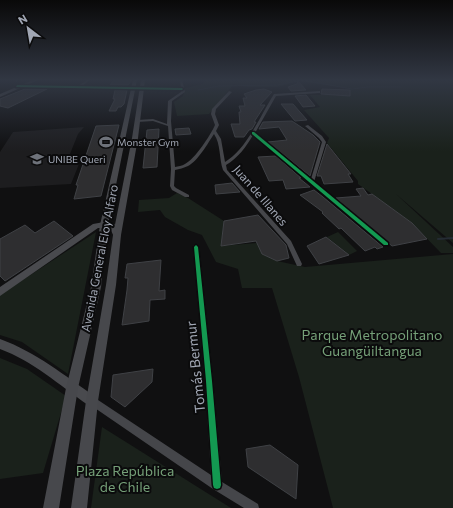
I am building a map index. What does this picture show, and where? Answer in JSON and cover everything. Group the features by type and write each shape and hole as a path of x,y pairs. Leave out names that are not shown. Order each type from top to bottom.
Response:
{"main road":[{"name":"Avenida General Eloy Alfaro","path":"51,508 72,388 96,287 104,225 131,104"},
{"name":"Avenida General Eloy Alfaro","path":"79,508 92,401 111,284 117,234 140,104"},
{"path":"0,292 89,230 104,225 112,226 117,234"},
{"path":"0,344 19,351 43,364 72,388 92,401"}],"street":[{"path":"170,104 173,169 172,186 174,189 187,196"},
{"name":"Juan de Illanes","path":"219,104 212,114 217,125 214,131 219,136 225,170 289,243 299,264"},
{"path":"223,165 233,160 253,133 255,126 269,104"},
{"path":"138,113 143,116 157,118 170,124"},
{"path":"137,121 153,120 170,124"},
{"path":"307,126 324,142 312,182"},
{"path":"173,169 190,162 214,131"},
{"path":"253,133 386,244"},
{"name":"Tomás Bermur","path":"196,247 209,381 217,486"},
{"path":"92,401 217,486 254,508"}],"shaded area":[{"name":"UNIBE Queri","path":"84,127 78,134 70,154 79,164 71,184 0,188 0,152 13,132"}],"green space":[{"path":"174,104 218,104 209,114 177,116"},
{"path":"317,104 453,104 453,243 396,194 453,247 453,253 441,253 411,222 358,184 358,181 327,143 329,138 304,110 320,107"},
{"name":"Parque Metropolitano Guangüiltangua","path":"177,193 188,198 224,221 221,246 257,243 262,254 277,261 305,267 453,254 453,508 333,508 299,377 272,288 242,288 238,269 216,262 202,235 188,230 165,217 160,210 138,212 139,200 169,198"},
{"path":"96,232 68,374 22,342 0,335 0,295"},
{"path":"338,232 357,251 349,255 327,237"},
{"path":"0,358 27,369 66,396 43,473 0,479"},
{"name":"Plaza República de Chile","path":"102,427 231,508 91,508"}],"building":[{"path":"0,104 17,104 8,108 0,106"},
{"path":"113,104 124,104 121,107 118,107 116,111 109,111"},
{"path":"244,104 265,105 254,122 256,122 252,129 249,130 244,137 235,137 231,124 240,124 239,112 241,112 239,106 245,106"},
{"path":"281,104 293,104 307,120 295,121"},
{"path":"301,104 313,104 315,106 303,107"},
{"path":"292,121 313,135 320,142 310,176 268,142 287,140 279,127 259,129 263,122"},
{"path":"119,125 101,196 74,199 78,185 76,185 96,126"},
{"path":"189,128 191,134 176,135 175,129"},
{"path":"159,129 157,167 143,168 147,130"},
{"path":"327,144 351,174 348,174 353,182 324,184 321,176 317,176"},
{"path":"276,156 310,187 286,189 283,180 269,181 258,157"},
{"path":"232,183 240,192 216,194 215,185"},
{"path":"363,188 368,195 372,194 412,223 427,239 392,246 336,198 361,196 356,189"},
{"path":"314,190 383,247 377,249 375,247 365,251 341,228 339,229 322,213 323,212 300,195"},
{"path":"258,215 286,245 289,258 277,261 262,254 256,241 221,246 224,221"},
{"path":"54,221 73,236 5,281 0,276 0,239 25,225 35,233"},
{"path":"326,237 349,255 319,264 307,246"},
{"path":"161,260 159,291 165,290 165,299 150,300 149,321 122,325 128,278 125,278 127,264"},
{"path":"153,369 152,382 125,407 111,397 113,375"},
{"path":"270,445 298,465 296,499 248,467 246,449"}],"waterway":[{"path":"438,239 453,238"}],"cycle path":[{"path":"253,133 386,244"},
{"path":"196,247 217,485"}],"place":[{"name":"Monster Gym","path":"106,142"},
{"name":"UNIBE Queri","path":"37,159"}]}
